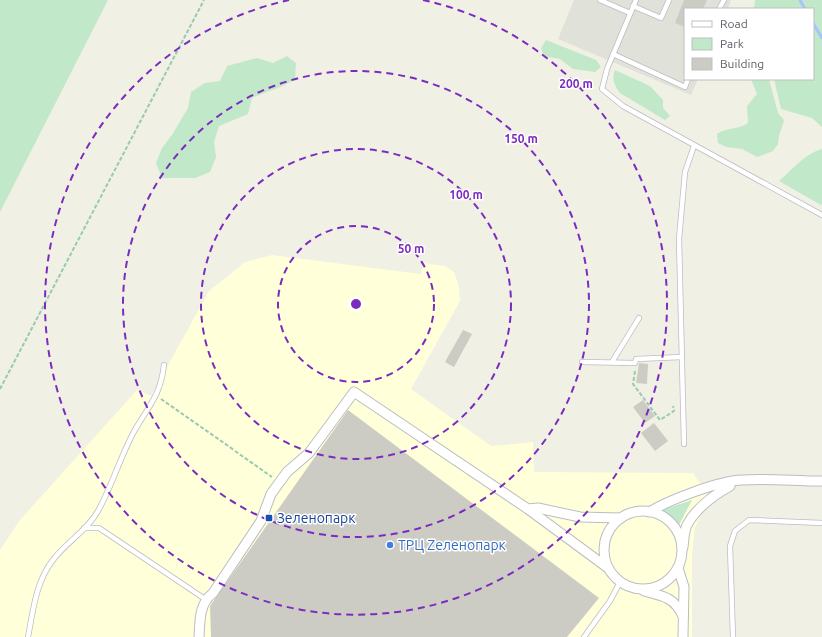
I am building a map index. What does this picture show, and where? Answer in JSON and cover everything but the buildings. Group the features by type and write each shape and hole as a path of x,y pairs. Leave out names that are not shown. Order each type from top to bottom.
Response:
{"street":[{"path":"199,637 200,619 205,600 213,593 261,521 271,494 287,472 309,453 354,392 528,509 608,568 620,582 638,589 664,596 677,605 683,617"},
{"path":"638,589 654,588 668,580 678,568 687,526 696,513 715,495 740,480"},
{"path":"649,512 664,503 706,488 740,480 822,482"},
{"path":"528,509 538,508 580,517 621,518"},
{"path":"608,568 604,554 605,540 611,528 621,518 634,512 649,512 663,517 674,526 680,540 682,554"},
{"path":"678,568 684,587 683,637"}],"lane":[{"path":"600,0 630,13"},
{"path":"636,0 613,54 602,89 624,106 822,216"},
{"path":"633,6 661,18 669,0"},
{"path":"613,54 685,87 688,80"},
{"path":"684,444 679,239 684,172 694,146"},
{"path":"612,362 639,318"},
{"path":"582,362 635,363 636,359 682,357"},
{"path":"28,637 35,597 52,560 98,512 136,428 157,396 164,365"},
{"path":"733,637 730,546 735,531 749,520 822,523"},
{"path":"84,528 99,528 205,600"},
{"path":"584,637 610,601 620,582"}],"path":[{"path":"0,389 204,0"},
{"path":"635,363 633,384 660,420 674,411 673,406"},
{"path":"157,396 278,481"}],"shaded area":[{"path":"574,0 731,0 728,8 684,8 684,80 698,80 691,95 558,39"},
{"path":"272,255 421,274 423,263 445,266 454,272 459,286 460,301 411,389 491,446 533,442 534,472 693,473 713,502 702,512 695,528 692,554 692,637 0,637 0,550 20,520 137,390 151,396 209,291 245,262"}],"green space":[{"path":"0,0 108,0 0,212"},
{"path":"755,0 822,0 822,127 812,118 781,109 774,80 814,80 814,8 754,8"},
{"path":"546,40 596,60 601,67 595,72 573,69 560,59 544,56 541,48"},
{"path":"287,56 296,63 295,79 279,88 252,98 248,114 219,126 214,142 216,157 210,172 195,178 162,178 156,163 162,148 172,135 188,108 191,92 205,83 220,81 227,66 257,58 273,63"},
{"path":"615,70 650,86 663,100 663,108 670,116 665,120 620,93 614,82 613,76"},
{"path":"751,80 769,80 778,113 784,120 779,135 778,144 773,151 757,157 742,149 726,147 718,143 717,134 748,123 747,106 757,94"},
{"path":"822,149 821,205 779,181 804,158"},
{"path":"692,500 679,525 662,510"}],"waterway":[{"path":"800,0 804,8"},
{"path":"814,25 822,38"}],"place":[{"name":"Зеленопарк","path":"269,518"},
{"name":"ТРЦ Zеленопарк","path":"390,545"}]}
